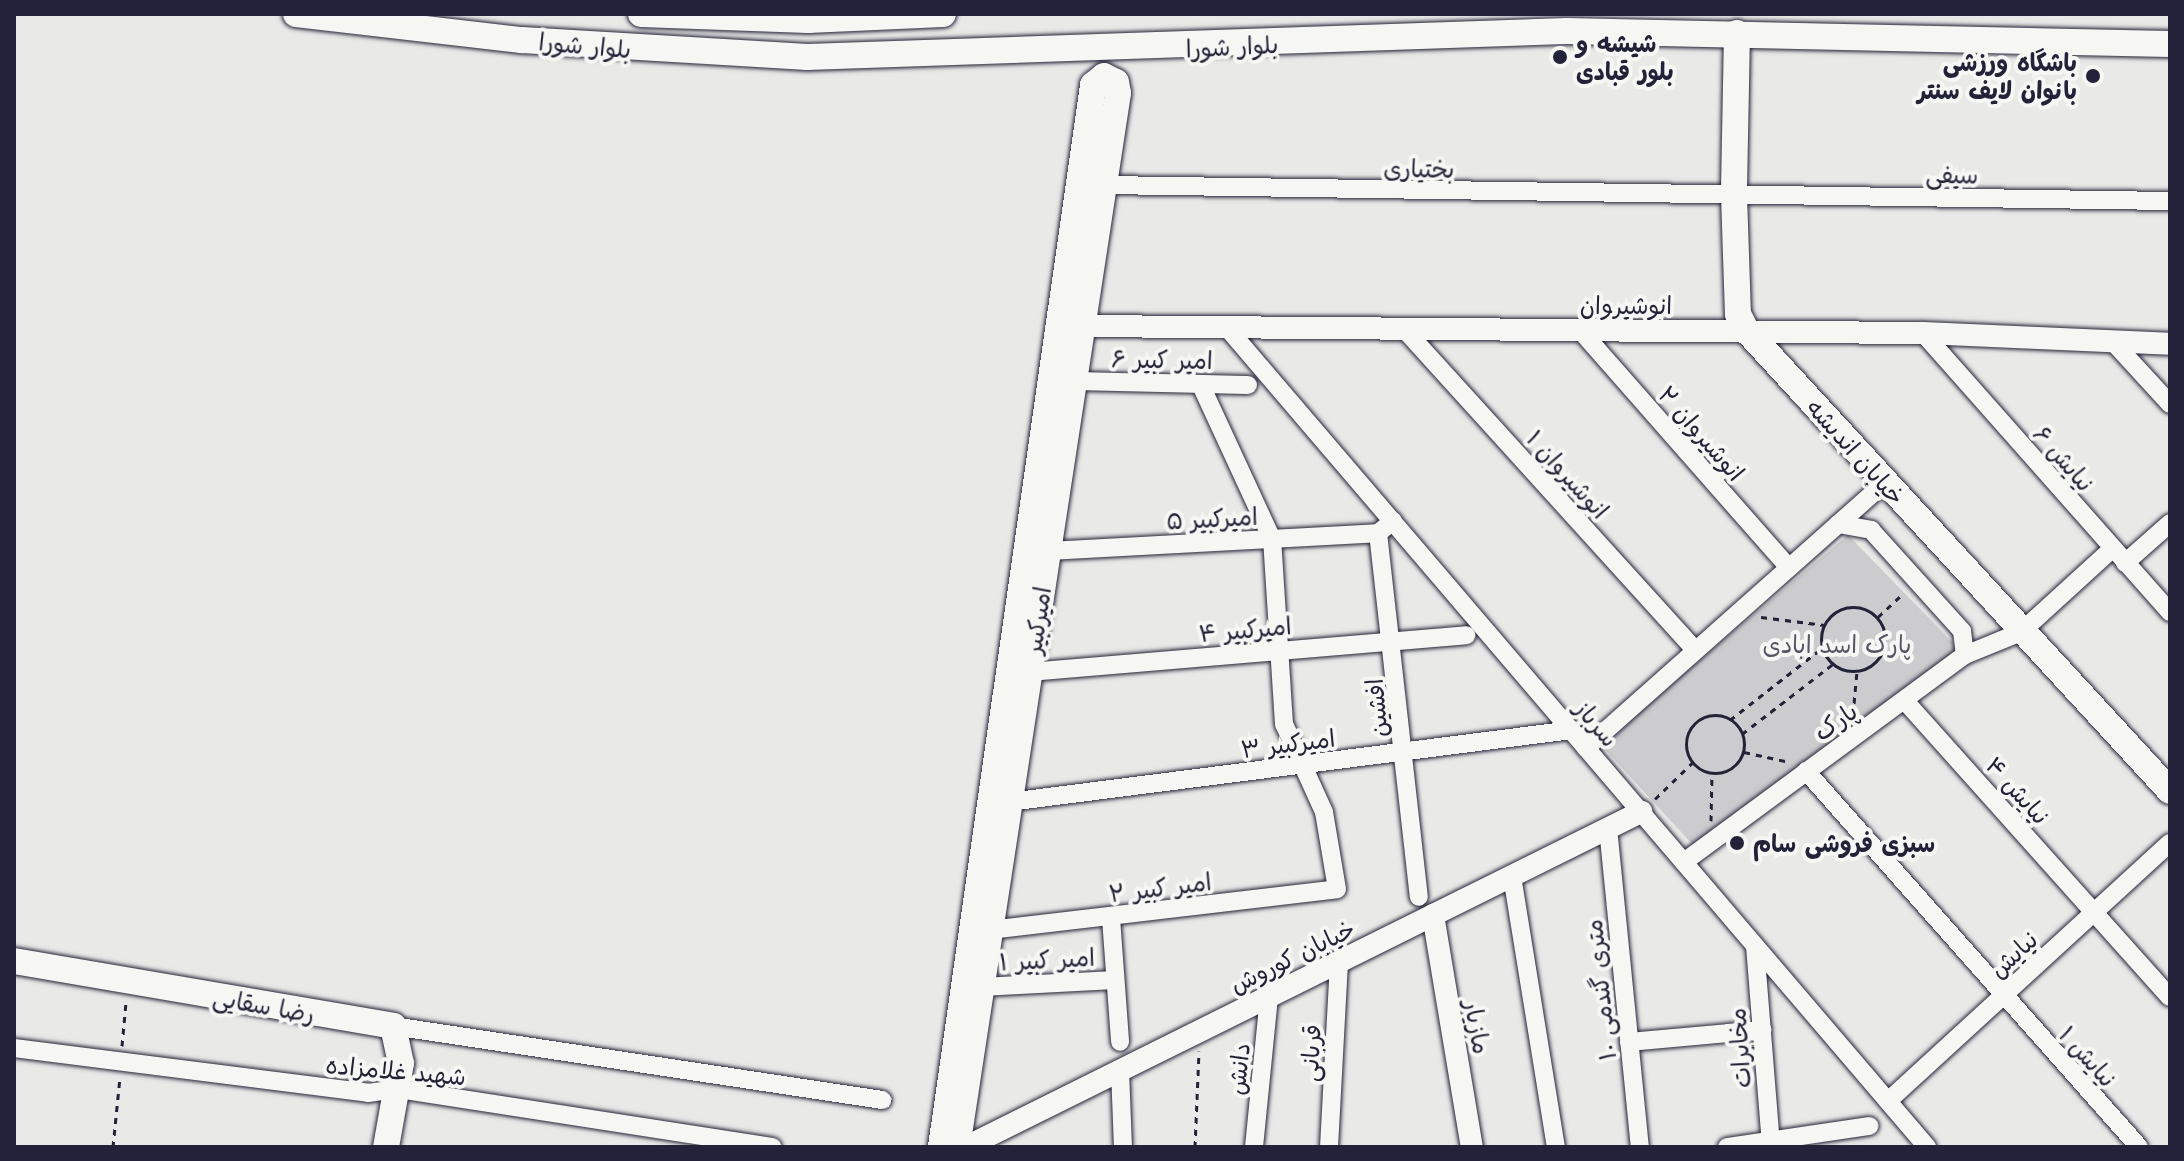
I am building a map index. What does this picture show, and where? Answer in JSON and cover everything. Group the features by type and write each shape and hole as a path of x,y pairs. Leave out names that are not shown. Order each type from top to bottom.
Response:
{"main road":[{"name":"بلوار شورا","path":"296,14 656,51 1071,52 1567,31 2170,44"},
{"name":"بلوار شورا","path":"641,14 808,20 943,14"},
{"path":"1545,14 1567,31"},
{"name":"خیابان اندیشه","path":"1737,33 1734,195 1738,314 1746,330 2170,791"},
{"path":"1071,52 1105,96 1144,50"},
{"name":"امیرکبیر","path":"957,1147 990,930 994,847 1009,802 1104,185 1105,96"},
{"name":"امیرکبیر","path":"941,1147 994,847 1105,96"},
{"name":"رضا سقایی","path":"14,961 393,1026"},
{"path":"386,1147 398,1089 400,1053 393,1026"}],"street":[{"name":"بختیاری","path":"1104,185 1734,195"},
{"name":"سیفی","path":"1734,195 2170,201"},
{"name":"انوشیروان","path":"1082,326 1229,330 1746,330 1923,333 2170,344"},
{"name":"سرباز","path":"1229,330 1386,527 1572,730 1927,1147"},
{"name":"انوشیروان ۱","path":"1405,330 1695,650"},
{"name":"انوشیروان ۲","path":"1581,331 1788,567"},
{"name":"نیایش ۶","path":"1923,333 2170,612"},
{"path":"2114,343 2170,404"},
{"name":"امیر کبیر ۶","path":"1074,381 1248,385"},
{"path":"1201,385 1272,539 1274,651 1284,724 1308,765"},
{"path":"1586,748 1885,483"},
{"path":"2125,563 2170,523"},
{"path":"1838,524 1871,530 1962,631 1965,655"},
{"name":"امیرکبیر ۵","path":"1048,551 1272,539 1386,527"},
{"name":"افشین","path":"1386,527 1419,897"},
{"path":"2021,632 2112,549"},
{"name":"پارک","path":"1684,862 1965,655 2021,632"},
{"name":"امیرکبیر ۴","path":"1029,672 1466,635"},
{"name":"نیایش ۴","path":"1905,701 2170,997"},
{"name":"امیرکبیر ۳","path":"1009,802 1572,730"},
{"name":"امیر کبیر ۲","path":"990,930 1337,889 1324,812 1308,765"},
{"name":"نیایش ۱","path":"1806,771 2002,997 2139,1147"},
{"name":"خیابان کوروش","path":"966,1147 1641,812"},
{"name":"۱۰ متری گندمی","path":"1608,828 1640,1147"},
{"name":"نیایش","path":"1888,1101 2170,843"},
{"path":"1512,876 1556,1147"},
{"name":"مازیار","path":"1433,915 1472,1147"},
{"path":"1111,918 1120,1042"},
{"name":"مخابرات","path":"1755,946 1771,1144"},
{"name":"قربانی","path":"1329,1147 1339,962"},
{"name":"امیر کبیر ۱","path":"981,987 1115,980"},
{"name":"دانش","path":"1254,1147 1269,997"},
{"path":"393,1026 882,1100"},
{"path":"1629,1042 1762,1030"},
{"name":"شهید غلامزاده","path":"14,1048 368,1093 398,1089 773,1147"},
{"path":"1120,1070 1123,1147"},
{"path":"1727,1147 1771,1144 1869,1126"}],"path":[{"path":"1850,740 1857,671 1882,653 1881,624 1856,607 1840,609 1825,625 1822,648 1833,664 1857,671"},
{"path":"1735,614 1825,625"},
{"path":"1730,720 1822,648"},
{"path":"1742,734 1833,664"},
{"path":"1712,715 1730,720 1742,734 1744,752 1730,770 1712,773 1693,762 1686,748 1692,726 1712,715"},
{"path":"1744,752 1775,754 1806,771"},
{"path":"1641,812 1693,762"},
{"path":"1710,843 1712,773"},
{"path":"1195,1147 1200,1031"}],"green space":[{"name":"پارک اسد ابادی","path":"1848,535 1959,649 1693,845 1600,744"}],"place":[{"name":"شیشه و بلور قبادی","path":"1560,57"},
{"name":"باشگاه ورزشی بانوان لایف سنتر","path":"2093,76"},
{"name":"سبزی فروشی سام","path":"1737,843"}]}
